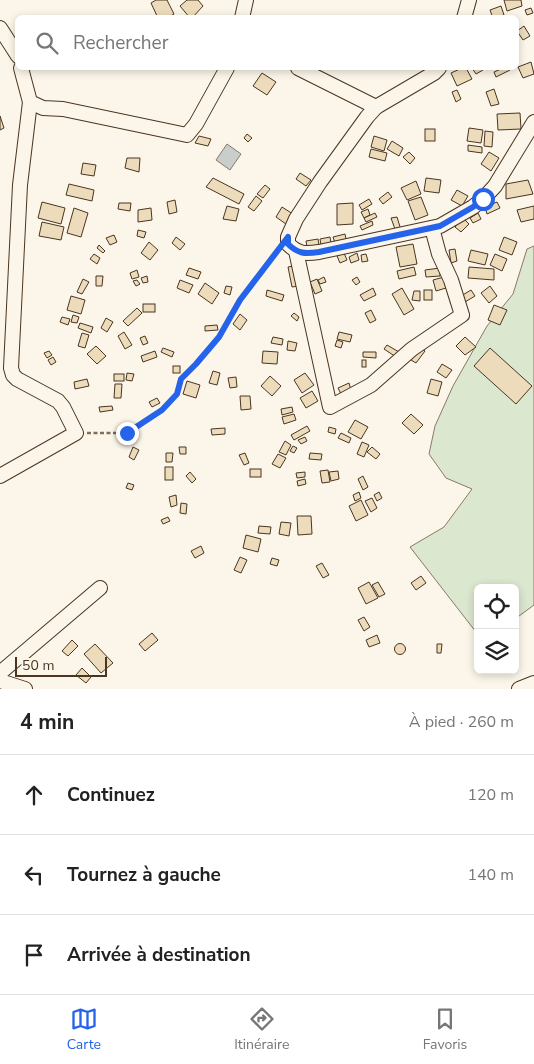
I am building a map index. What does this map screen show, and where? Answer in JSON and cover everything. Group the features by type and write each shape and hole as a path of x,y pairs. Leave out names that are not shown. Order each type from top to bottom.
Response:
{"street":[{"path":"243,15 246,0"},
{"path":"465,15 469,0"},
{"path":"0,28 15,51"},
{"path":"0,476 76,433 58,401 12,376 7,328 20,185 30,102 22,70"},
{"path":"30,102 43,108 63,108 187,135 196,124 226,70"},
{"path":"302,70 376,107"},
{"path":"437,70 376,107 367,117 296,219 288,237 288,244 296,252 304,254 319,252 445,224 473,207 495,186 534,122"},
{"path":"296,252 330,407 371,385 412,349 462,315 451,280 439,254 432,228"},
{"path":"0,673 100,588"},
{"path":"0,681 25,689"},
{"path":"519,689 534,683"}],"path":[{"path":"76,433 127,433 162,410 177,394 181,379 219,337 240,300 288,237"}],"green space":[{"path":"534,246 534,605 519,616 519,584 474,584 474,629 410,547 444,527 472,489 446,478 429,454 435,426 453,386 487,326 513,294 527,249"}],"shaded area":[{"path":"227,144 241,154 230,170 216,160"}],"building":[{"path":"156,0 167,0 174,14 157,15 151,3"},
{"path":"187,0 198,0 203,6 195,15 188,15 180,6"},
{"path":"504,0 521,0 522,6 507,11"},
{"path":"501,6 504,15 492,15 490,10"},
{"path":"531,8 533,13 527,15 525,10"},
{"path":"524,26 530,36 523,40 519,34 519,30"},
{"path":"531,62 534,74 523,78 519,67"},
{"path":"458,70 467,70 472,79 457,86 451,73"},
{"path":"473,70 483,70 476,74"},
{"path":"498,70 510,70 496,77 494,72"},
{"path":"262,73 276,82 267,95 253,86"},
{"path":"494,89 499,104 491,106 486,92"},
{"path":"457,90 461,99 456,102 452,92"},
{"path":"520,113 521,129 498,130 497,114"},
{"path":"0,116 4,128 0,130"},
{"path":"469,128 483,130 481,143 467,141"},
{"path":"425,129 435,129 435,141 425,141"},
{"path":"485,131 493,132 492,147 484,146"},
{"path":"247,134 252,138 248,142 244,138"},
{"path":"199,136 211,139 208,146 195,143"},
{"path":"374,136 387,140 384,151 371,147"},
{"path":"392,141 403,148 399,156 387,149"},
{"path":"468,145 482,147 482,153 468,151"},
{"path":"371,149 387,153 385,161 369,157"},
{"path":"409,152 415,158 410,164 403,157"},
{"path":"489,152 499,158 491,171 481,164"},
{"path":"127,158 140,158 139,172 125,168"},
{"path":"83,163 96,165 94,176 81,174"},
{"path":"300,173 311,180 306,186 296,179"},
{"path":"213,178 244,194 239,204 206,187"},
{"path":"426,178 441,180 439,193 424,191"},
{"path":"528,180 533,194 506,199 506,184"},
{"path":"416,181 421,194 407,200 401,188"},
{"path":"69,184 94,190 92,201 66,195"},
{"path":"265,185 270,189 263,198 257,194"},
{"path":"457,190 468,196 462,206 451,200"},
{"path":"388,192 392,197 383,204 379,199"},
{"path":"256,196 262,201 254,211 248,207"},
{"path":"421,197 428,215 415,220 408,201"},
{"path":"369,199 372,204 362,210 359,205"},
{"path":"175,200 177,212 169,214 167,202"},
{"path":"42,202 65,208 61,224 38,218"},
{"path":"497,202 500,208 487,214 485,207"},
{"path":"119,203 131,203 130,211 118,209"},
{"path":"353,203 353,224 337,225 337,204"},
{"path":"227,206 239,209 236,221 223,219"},
{"path":"534,206 534,219 521,222 517,210"},
{"path":"282,207 293,214 286,224 276,217"},
{"path":"74,208 88,213 81,237 67,233"},
{"path":"151,208 152,220 138,222 138,210"},
{"path":"368,209 370,215 364,218 361,212"},
{"path":"375,213 377,217 366,222 364,218"},
{"path":"478,213 481,219 473,223 470,218"},
{"path":"397,217 401,230 396,232 391,218"},
{"path":"463,218 469,224 461,232 455,227"},
{"path":"372,221 373,225 362,230 360,226"},
{"path":"42,222 64,227 61,240 39,236"},
{"path":"138,230 146,232 144,238 137,236"},
{"path":"345,234 346,239 335,243 333,237"},
{"path":"114,235 117,242 110,245 106,238"},
{"path":"176,237 185,244 180,250 172,243"},
{"path":"330,237 331,243 321,245 320,239"},
{"path":"504,237 517,242 512,255 499,250"},
{"path":"318,239 319,245 307,247 306,241"},
{"path":"149,242 158,250 150,260 141,253"},
{"path":"413,244 417,264 400,267 396,247"},
{"path":"99,245 105,251 103,253 97,248"},
{"path":"455,249 457,261 451,263 449,250"},
{"path":"471,250 488,254 485,265 468,261"},
{"path":"344,253 347,260 340,263 337,256"},
{"path":"357,253 359,260 351,263 349,257"},
{"path":"94,254 100,258 97,264 90,259"},
{"path":"366,254 368,261 362,262 361,255"},
{"path":"495,254 507,259 502,271 490,265"},
{"path":"294,266 298,286 292,287 288,267"},
{"path":"414,267 416,275 399,279 397,271"},
{"path":"469,267 494,269 494,280 468,278"},
{"path":"189,268 201,272 198,279 186,275"},
{"path":"440,268 440,276 426,277 425,270"},
{"path":"137,270 139,277 132,279 130,273"},
{"path":"96,276 103,276 102,286 96,286"},
{"path":"147,276 148,282 143,283 141,278"},
{"path":"324,277 326,282 320,284 318,280"},
{"path":"357,277 360,282 356,285 352,280"},
{"path":"444,277 446,288 436,291 433,280"},
{"path":"83,279 89,282 82,294 77,292"},
{"path":"317,279 322,291 315,294 310,282"},
{"path":"137,280 140,284 136,286 133,281"},
{"path":"180,280 193,285 189,293 177,288"},
{"path":"205,283 219,293 212,304 198,294"},
{"path":"226,286 232,287 230,295 224,293"},
{"path":"490,286 497,296 489,303 481,293"},
{"path":"373,288 376,295 364,301 360,295"},
{"path":"402,288 414,309 404,315 392,294"},
{"path":"267,290 284,295 282,301 266,296"},
{"path":"424,290 432,290 432,300 424,300"},
{"path":"471,290 475,296 465,302 461,296"},
{"path":"414,291 420,291 420,301 412,300"},
{"path":"71,296 85,300 81,314 67,310"},
{"path":"143,304 155,304 155,312 143,312"},
{"path":"494,305 507,310 500,325 488,320"},
{"path":"137,308 142,313 128,326 123,321"},
{"path":"371,310 376,320 370,323 365,313"},
{"path":"294,313 299,317 297,321 291,316"},
{"path":"240,314 247,320 240,330 233,324"},
{"path":"73,315 79,317 77,323 71,322"},
{"path":"62,317 70,319 68,325 60,322"},
{"path":"106,318 113,322 107,332 101,328"},
{"path":"80,323 93,327 91,333 78,328"},
{"path":"217,325 218,330 205,331 205,326"},
{"path":"124,332 132,345 125,349 118,336"},
{"path":"339,332 352,335 350,342 337,339"},
{"path":"82,333 89,335 85,348 78,346"},
{"path":"145,336 148,343 143,345 140,338"},
{"path":"273,337 283,339 282,345 271,343"},
{"path":"465,337 476,347 465,355 456,346"},
{"path":"337,340 343,342 341,348 335,346"},
{"path":"288,341 297,343 295,351 287,350"},
{"path":"387,345 399,352 396,357 384,349"},
{"path":"96,346 106,356 97,364 87,354"},
{"path":"163,348 174,352 172,357 161,352"},
{"path":"421,348 425,351 416,363 411,360"},
{"path":"490,348 532,386 516,404 474,366"},
{"path":"49,351 52,355 47,358 44,353"},
{"path":"155,351 157,357 143,362 141,356"},
{"path":"263,351 278,352 277,364 262,363"},
{"path":"363,352 376,352 376,358 363,357"},
{"path":"53,357 56,362 51,365 48,360"},
{"path":"362,360 366,360 366,367 362,367"},
{"path":"442,364 452,370 446,378 437,372"},
{"path":"173,366 180,366 180,373 173,373"},
{"path":"213,371 220,373 217,385 209,383"},
{"path":"127,373 134,374 132,381 126,380"},
{"path":"305,373 314,385 302,393 294,380"},
{"path":"114,374 124,374 124,381 114,381"},
{"path":"270,376 281,386 272,396 261,386"},
{"path":"236,377 237,387 230,388 228,378"},
{"path":"87,379 89,386 75,389 74,382"},
{"path":"431,379 442,382 438,396 427,393"},
{"path":"187,381 200,385 196,398 183,394"},
{"path":"349,383 351,390 341,394 338,388"},
{"path":"115,384 122,384 121,398 114,398"},
{"path":"312,391 318,401 306,408 300,398"},
{"path":"240,396 250,396 251,409 241,410"},
{"path":"157,398 160,403 152,407 149,402"},
{"path":"112,406 113,410 100,412 99,407"},
{"path":"292,407 293,412 282,415 281,409"},
{"path":"294,414 296,420 284,424 282,417"},
{"path":"411,414 423,425 414,434 402,423"},
{"path":"355,420 368,427 361,439 348,432"},
{"path":"307,426 310,431 294,440 291,435"},
{"path":"329,427 336,429 335,434 328,432"},
{"path":"225,428 225,434 212,435 211,429"},
{"path":"341,433 351,438 349,443 338,438"},
{"path":"305,437 307,441 301,444 298,440"},
{"path":"285,441 291,445 286,455 279,452"},
{"path":"362,442 369,445 364,457 357,454"},
{"path":"293,446 297,448 294,453 290,451"},
{"path":"133,447 139,450 134,460 129,457"},
{"path":"179,447 186,447 186,454 180,454"},
{"path":"372,447 380,454 376,459 367,452"},
{"path":"166,453 173,453 172,462 166,462"},
{"path":"245,453 249,463 244,465 239,455"},
{"path":"310,453 322,454 321,460 309,459"},
{"path":"278,454 286,458 280,468 272,464"},
{"path":"165,467 173,467 173,480 165,480"},
{"path":"250,469 261,469 261,477 250,477"},
{"path":"328,470 330,482 322,483 320,471"},
{"path":"338,471 339,479 331,481 329,472"},
{"path":"190,472 196,479 192,483 186,476"},
{"path":"305,472 305,477 297,478 296,473"},
{"path":"363,476 368,487 363,490 358,479"},
{"path":"305,479 306,484 298,486 297,481"},
{"path":"128,483 134,485 132,490 126,488"},
{"path":"359,492 361,498 355,501 353,495"},
{"path":"379,492 382,498 377,501 374,495"},
{"path":"176,495 177,505 171,507 169,497"},
{"path":"372,498 377,508 371,512 365,501"},
{"path":"361,500 368,515 356,521 349,506"},
{"path":"181,503 187,504 186,514 180,513"},
{"path":"297,516 311,516 312,534 298,535"},
{"path":"168,517 170,521 163,524 161,520"},
{"path":"281,522 291,523 289,536 279,534"},
{"path":"259,526 271,527 270,534 258,533"},
{"path":"246,535 261,539 258,552 243,548"},
{"path":"201,546 204,553 195,558 191,551"},
{"path":"240,557 247,560 241,573 234,570"},
{"path":"272,558 279,560 277,566 270,564"},
{"path":"322,563 329,575 323,578 316,566"},
{"path":"421,576 426,583 416,590 411,583"},
{"path":"369,582 378,598 366,604 358,588"},
{"path":"378,582 385,594 379,597 372,585"},
{"path":"364,617 370,627 364,631 358,620"},
{"path":"152,633 158,640 145,651 139,644"},
{"path":"377,635 380,643 369,647 366,640"},
{"path":"72,640 78,646 68,656 62,651"},
{"path":"400,643 406,649 400,655 394,649"},
{"path":"95,644 113,663 101,673 84,654"},
{"path":"437,644 442,644 441,653 437,653"},
{"path":"82,668 91,677 86,683 76,675"}],"route":[{"path":"127,433 162,410 177,394 181,379 219,337 240,300 288,237 288,244 296,252 304,254 319,252 440,226 483,199"}]}
